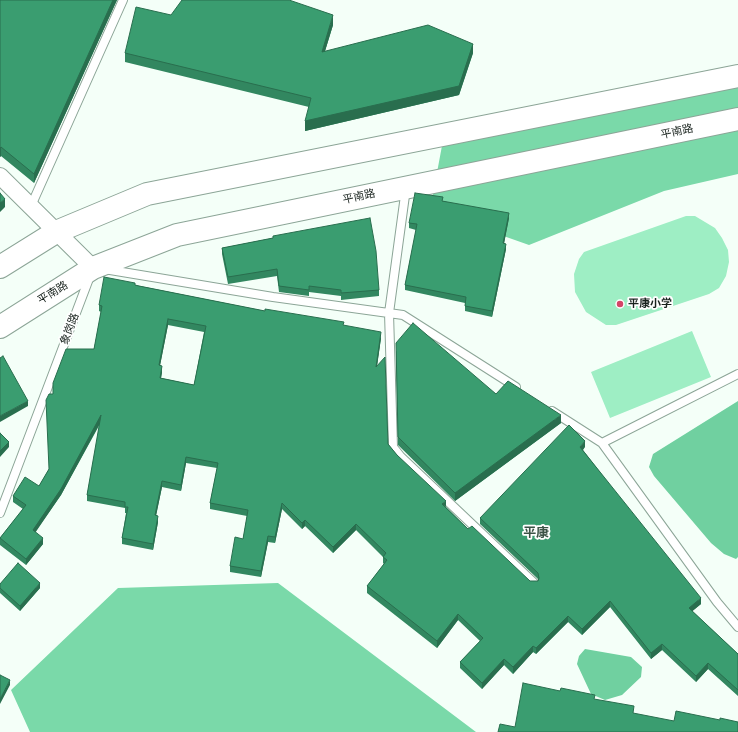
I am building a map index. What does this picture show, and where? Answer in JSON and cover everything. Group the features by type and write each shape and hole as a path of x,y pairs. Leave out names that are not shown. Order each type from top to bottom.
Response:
{"main road":[{"path":"0,267 56,232 147,194 738,76"},
{"name":"平南路","path":"0,327 93,268 177,235 738,119"}],"street":[{"path":"0,176 93,268"}],"lane":[{"path":"31,206 123,0"},
{"path":"406,188 390,313 393,448 400,457 534,583"},
{"path":"93,268 273,297 403,315 522,392"},
{"name":"象岗路","path":"0,513 93,268"},
{"path":"602,443 738,374"},
{"path":"542,404 602,443 717,602 738,627"}],"shaded area":[{"path":"738,76 738,174 664,191 529,245 430,210 444,135"},
{"path":"686,216 695,216 715,228 728,250 729,262 726,276 719,288 709,294 616,325 606,325 586,312 575,292 574,274 579,259 584,252"},
{"path":"692,331 711,377 610,418 591,372"},
{"path":"738,401 738,557 736,559 724,554 711,543 654,476 649,467 653,454"},
{"path":"278,583 476,732 30,732 11,690 118,588"},
{"path":"585,649 631,657 642,667 641,677 622,695 605,700 591,694 577,664 579,656"}],"building":[{"path":"0,0 113,0 34,174 1,147 0,148"},
{"path":"182,0 289,0 333,15 322,52 428,25 473,44 459,86 305,121 311,98 125,53 136,7 171,15"},
{"path":"0,193 5,199 0,203"},
{"path":"415,193 443,197 442,201 509,213 503,243 506,244 492,311 465,306 466,297 405,285 417,224 409,223"},
{"path":"370,218 376,251 379,290 341,293 341,290 309,286 309,290 279,286 277,269 228,277 222,248 273,238 273,236"},
{"path":"104,277 135,283 135,285 139,286 265,311 265,309 344,322 343,325 381,332 376,367 385,357 388,444 397,455 446,501 442,504 468,529 472,526 530,581 538,581 538,573 480,518 569,425 585,441 580,447 701,598 689,608 738,654 738,690 708,663 696,676 662,644 651,653 610,601 582,629 568,616 536,648 533,646 513,667 504,659 482,683 460,662 483,638 458,614 437,641 367,586 387,560 383,557 386,553 356,524 333,547 305,520 302,523 282,503 275,537 268,536 261,571 230,566 235,537 243,539 248,510 210,503 218,463 186,457 181,485 162,481 155,515 158,516 153,544 122,538 128,507 125,507 125,502 87,495 101,415 61,489 33,530 43,538 26,559 0,538 26,505 13,496 25,477 39,486 49,469 46,400 49,394 53,394 53,383 66,349 94,349 102,306 99,305","holes":["168,319 206,326 194,385 160,378 162,366 159,365"]},
{"path":"413,323 496,394 508,381 561,415 455,493 398,437 396,343"},
{"path":"3,356 28,401 0,416 0,358"},
{"path":"0,433 9,442 0,451"},
{"path":"18,563 40,583 20,606 0,588 0,584"},
{"path":"0,675 10,680 0,699"},
{"path":"523,683 560,691 561,688 595,695 594,699 634,706 633,713 674,721 676,711 738,722 738,732 498,732 500,724 515,727"}],"place":[{"name":"平康小学","path":"620,304"}],"district":[{"name":"平康","path":"536,533"}]}
